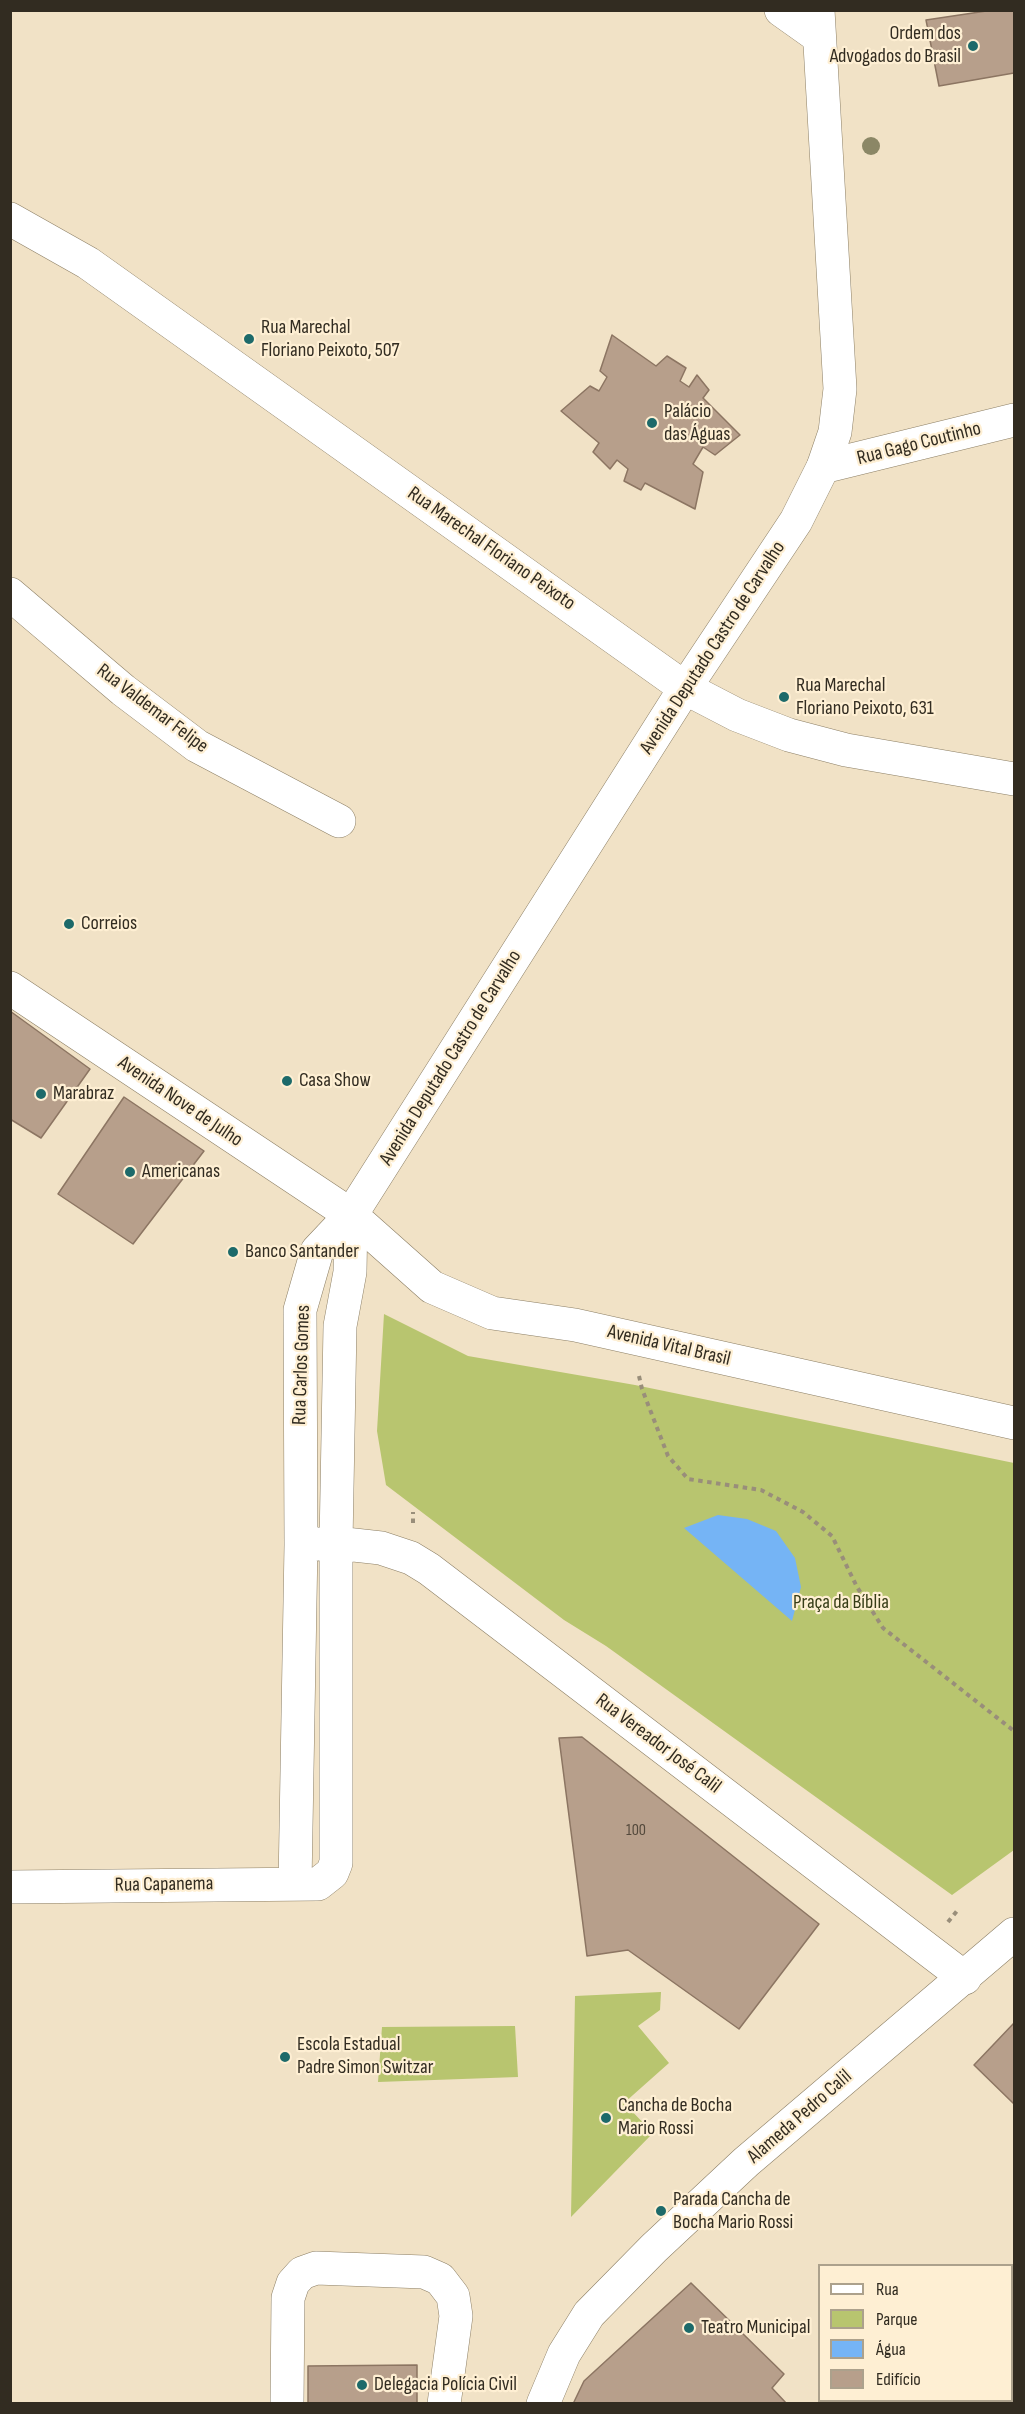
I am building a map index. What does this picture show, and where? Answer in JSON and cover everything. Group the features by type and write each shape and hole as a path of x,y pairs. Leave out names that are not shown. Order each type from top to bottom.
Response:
{"street":[{"path":"782,10 819,24"},
{"name":"Avenida Deputado Castro de Carvalho","path":"351,1215 686,688 796,521 823,467 835,432 840,389 819,24"},
{"name":"Rua Marechal Floriano Peixoto","path":"10,219 88,262 686,688 736,715 789,735 846,750 1014,779"},
{"name":"Rua Gago Coutinho","path":"823,467 1014,420"},
{"name":"Rua Valdemar Felipe","path":"10,594 123,690 197,746 339,821"},
{"name":"Avenida Nove de Julho","path":"10,988 351,1215"},
{"name":"Avenida Vital Brasil","path":"351,1215 432,1287 492,1313 575,1325 1014,1423"},
{"name":"Rua Carlos Gomes","path":"351,1215 350,1272 340,1326 336,1544 336,1863 332,1873 306,1884 300,1310 317,1251 351,1215"},
{"name":"Rua Vereador José Calil","path":"301,1545 336,1544 381,1548 411,1558 429,1569 965,1978"},
{"name":"Rua Capanema","path":"10,1887 306,1884"},
{"name":"Alameda Pedro Calil","path":"543,2403 564,2354 589,2314 746,2162 1014,1934"},
{"path":"287,2403 288,2298 293,2283 302,2273 316,2268 424,2272 440,2279 453,2296 456,2316 444,2403"}],"path":[{"path":"639,1376 668,1456 688,1479 761,1490 803,1512 832,1536 857,1587 884,1628 1014,1731"}],"green space":[{"name":"Praça da Bíblia","path":"384,1314 468,1356 635,1385 1014,1463 1014,1850 952,1895 606,1646 564,1620 386,1485 377,1431"},
{"name":"Cancha de Bocha Mario Rossi","path":"661,1992 660,2010 638,2026 669,2063 624,2103 653,2133 571,2217 575,1996"},
{"path":"515,2026 518,2077 378,2082 382,2027"}],"water":[{"path":"718,1515 747,1519 776,1531 795,1558 801,1587 792,1621 684,1528"}],"building":[{"name":"Ordem dos Advogados do Brasil","path":"993,10 1014,10 1014,73 939,86 926,20"},
{"name":"Palácio das Águas","path":"612,335 656,366 667,356 686,368 680,381 689,387 697,375 709,390 703,398 740,435 715,455 703,447 693,464 703,472 695,509 645,483 641,490 624,481 628,469 617,460 610,469 593,452 599,443 561,411 590,386 599,391 607,377 600,371"},
{"name":"Marabraz","path":"10,1011 90,1069 41,1138 10,1119"},
{"name":"Americanas","path":"124,1097 204,1151 133,1244 58,1194"},
{"path":"582,1737 819,1924 739,2029 628,1950 587,1956 559,1738"},
{"path":"1014,2023 1014,2104 974,2065"},
{"name":"Teatro Municipal","path":"691,2283 784,2374 772,2388 787,2404 573,2404 584,2381"},
{"name":"Delegacia Polícia Civil","path":"417,2365 417,2404 308,2404 308,2366"}],"place":[{"name":"Ordem dos Advogados do Brasil","path":"973,46"},
{"name":"Rua Marechal Floriano Peixoto, 507","path":"249,339"},
{"name":"Palácio das Águas","path":"652,423"},
{"name":"Rua Marechal Floriano Peixoto, 631","path":"784,697"},
{"name":"Correios","path":"69,924"},
{"name":"Casa Show","path":"287,1081"},
{"name":"Marabraz","path":"41,1094"},
{"name":"Americanas","path":"130,1172"},
{"name":"Banco Santander","path":"233,1252"},
{"name":"Escola Estadual Padre Simon Switzar","path":"285,2057"},
{"name":"Cancha de Bocha Mario Rossi","path":"606,2118"},
{"name":"Parada Cancha de Bocha Mario Rossi","path":"661,2211"},
{"name":"Teatro Municipal","path":"689,2328"},
{"name":"Delegacia Polícia Civil","path":"362,2385"}]}
